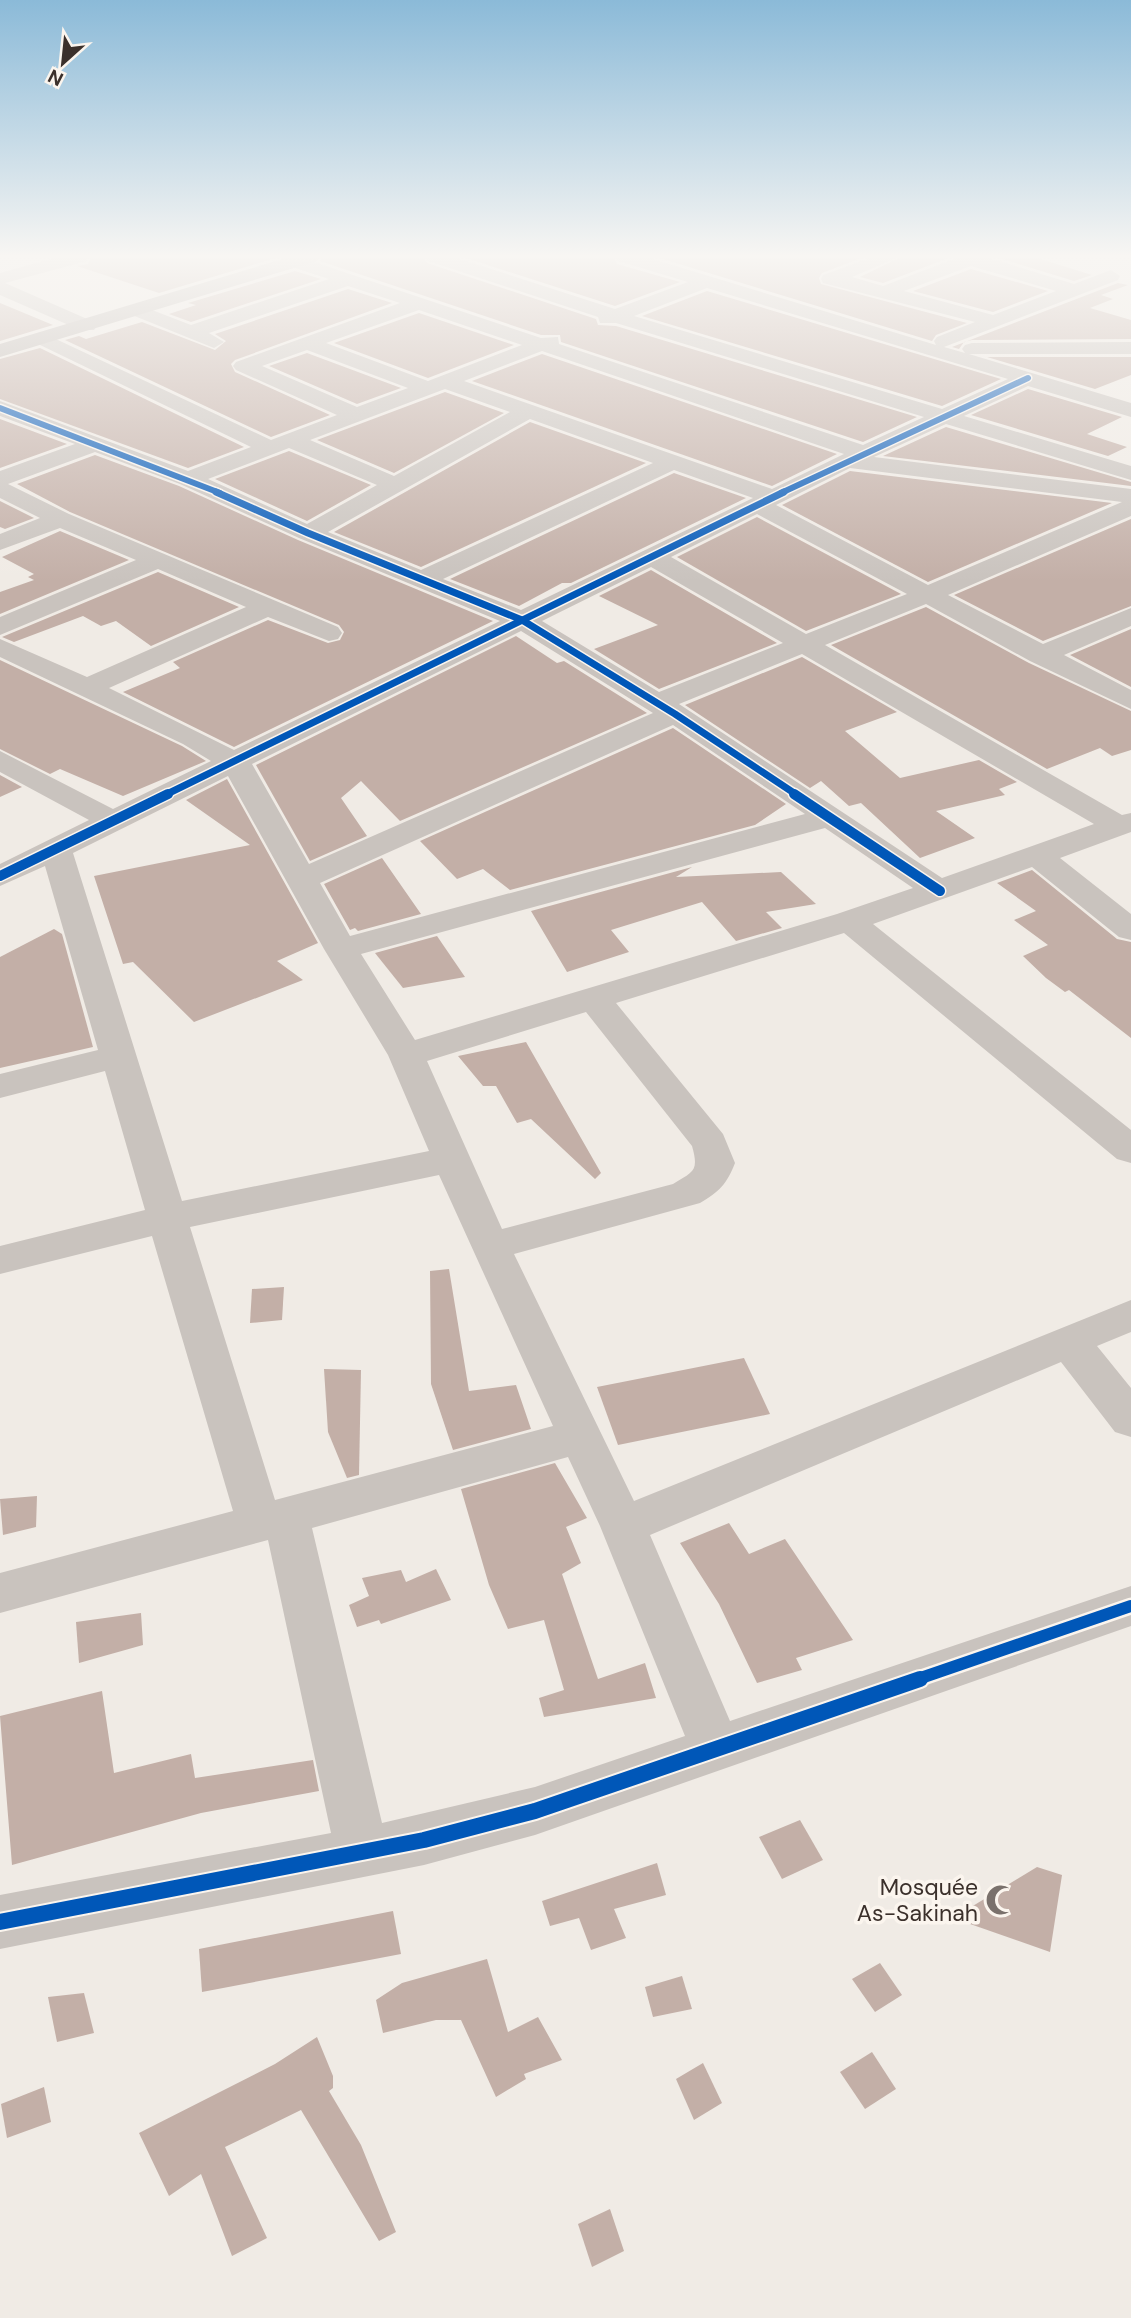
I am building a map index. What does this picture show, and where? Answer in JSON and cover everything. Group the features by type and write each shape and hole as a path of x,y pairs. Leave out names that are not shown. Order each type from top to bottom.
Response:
{"street":[{"path":"102,365 280,444 397,485"},
{"path":"244,365 357,415"},
{"path":"376,365 528,411 673,462 766,502 926,595 1131,701"},
{"path":"188,479 489,365"},
{"path":"599,365 856,457 1131,496"},
{"path":"777,365 1131,473"},
{"path":"982,365 1131,410"},
{"path":"0,876 856,457 1028,378"},
{"path":"0,408 188,479 308,533 522,620 666,709 940,891"},
{"path":"308,533 528,411"},
{"path":"0,426 24,418"},
{"path":"0,479 93,445"},
{"path":"422,579 673,462"},
{"path":"0,489 60,519 329,633"},
{"path":"301,879 804,644 1131,507"},
{"path":"0,543 60,519"},
{"path":"653,557 1125,824"},
{"path":"0,627 156,561"},
{"path":"86,688 266,608"},
{"path":"1040,655 1131,616"},
{"path":"0,648 193,738 236,762 341,949 406,1055 490,1246 623,1526 716,1749"},
{"path":"0,760 113,821"},
{"path":"341,949 830,817"},
{"path":"406,1055 849,921 1125,824"},
{"path":"56,850 167,1218 272,1519 362,1850"},
{"path":"1038,856 1131,930"},
{"path":"849,921 1131,1150"},
{"path":"490,1246 686,1194 709,1180 716,1163 710,1143 593,998"},
{"path":"0,1086 118,1056"},
{"path":"0,1260 167,1218 451,1160"},
{"path":"623,1526 1131,1315"},
{"path":"1069,1341 1131,1420"},
{"path":"0,1593 579,1437"},
{"path":"0,1922 424,1840 535,1811 1131,1606"}],"building":[{"path":"0,365 75,365 244,447 188,468 0,399"},
{"path":"118,365 232,365 235,372 330,415 271,437"},
{"path":"340,365 401,388 357,404 269,366"},
{"path":"394,365 461,365 428,378"},
{"path":"513,365 575,365 837,454 772,486 472,381"},
{"path":"631,365 746,365 917,417 863,442"},
{"path":"806,365 955,365 1001,379 942,406"},
{"path":"1015,365 1131,365 1131,375 1095,389"},
{"path":"1028,389 1122,417 1087,434 1127,447 1108,456 971,415"},
{"path":"445,392 504,413 394,473 317,440"},
{"path":"0,419 67,444 0,468"},
{"path":"530,422 646,463 421,567 334,532"},
{"path":"946,427 1131,482 1131,486 883,456"},
{"path":"289,451 371,485 307,521 215,479"},
{"path":"95,455 179,486 298,540 493,621 234,747 123,692 180,668 173,662 268,620 328,643 340,640 344,632 339,625 70,512 17,484"},
{"path":"850,471 1112,503 928,582 782,505"},
{"path":"674,473 746,498 571,583 562,583 519,606 450,579"},
{"path":"0,501 34,518 5,529 0,527"},
{"path":"757,517 901,594 806,631 677,557"},
{"path":"1131,519 1131,606 1043,641 954,595"},
{"path":"60,531 129,560 0,614 0,592 34,580 28,577 34,574 2,557"},
{"path":"651,570 777,643 659,689 594,649 658,625 599,596"},
{"path":"158,572 239,607 151,646 116,621 101,626 83,616 14,642 2,637"},
{"path":"926,607 1029,663 1131,711 1131,750 1112,756 1100,748 1047,769 831,645"},
{"path":"1131,629 1131,687 1070,655"},
{"path":"516,636 557,663 564,661 647,713 400,821 361,781 341,798 367,836 310,861 256,765"},
{"path":"802,657 897,712 845,731 900,778 979,760 1017,782 999,789 1005,795 936,811 975,838 920,858 861,803 849,806 821,781 810,788 685,705"},
{"path":"0,660 182,746 206,761 123,796 60,769 50,774 0,749"},
{"path":"673,728 786,804 755,825 510,890 483,869 457,879 420,841"},
{"path":"0,775 22,787 0,797"},
{"path":"227,779 318,943 277,961 303,980 194,1022 133,962 123,964 94,876 250,845 186,800"},
{"path":"382,858 421,914 358,931 355,928 350,930 324,884"},
{"path":"692,867 676,877 781,872 816,904 766,912 782,928 736,941 702,902 611,930 629,952 567,972 531,911"},
{"path":"1032,870 1117,939 1131,942 1131,1038 1069,990 1065,992 1046,978 1023,956 1048,945 1014,920 1036,911 997,883"},
{"path":"54,929 62,934 93,1047 0,1068 0,957"},
{"path":"437,936 465,977 403,988 375,953"},
{"path":"526,1042 601,1173 595,1179 531,1119 517,1123 496,1086 483,1086 458,1056"},
{"path":"449,1269 469,1391 516,1385 531,1429 453,1450 431,1384 430,1271"},
{"path":"284,1287 282,1320 250,1323 252,1289"},
{"path":"744,1358 770,1414 618,1445 597,1387"},
{"path":"324,1369 361,1370 359,1475 347,1478 328,1432"},
{"path":"555,1463 587,1518 566,1527 581,1563 562,1574 598,1679 645,1663 656,1698 544,1717 539,1698 564,1690 544,1620 508,1629 489,1585 461,1489"},
{"path":"37,1496 36,1527 3,1535 0,1499"},
{"path":"729,1523 749,1554 785,1539 853,1640 796,1658 802,1670 757,1683 719,1604 680,1543"},
{"path":"436,1569 451,1600 381,1624 379,1620 357,1627 349,1605 369,1596 362,1578 401,1570 406,1582"},
{"path":"141,1613 143,1645 79,1663 76,1622"},
{"path":"102,1691 114,1773 191,1754 195,1778 313,1760 319,1791 201,1813 12,1865 0,1716"},
{"path":"800,1820 823,1860 782,1879 759,1837"},
{"path":"657,1863 666,1895 614,1909 626,1938 591,1950 579,1918 550,1926 542,1901"},
{"path":"1037,1867 1062,1875 1050,1952 953,1918"},
{"path":"393,1911 401,1954 202,1992 199,1949"},
{"path":"487,1959 508,2032 538,2017 562,2060 524,2074 526,2079 496,2097 461,2020 436,2020 383,2033 376,2000 402,1983"},
{"path":"880,1963 902,1995 875,2012 852,1979"},
{"path":"682,1976 692,2009 653,2017 645,1987"},
{"path":"84,1993 94,2033 57,2042 48,1997"},
{"path":"317,2037 333,2076 333,2088 329,2091 361,2145 396,2232 379,2241 301,2110 225,2147 267,2238 232,2256 201,2174 169,2196 139,2133 275,2064"},
{"path":"872,2052 896,2089 865,2109 840,2072"},
{"path":"703,2063 722,2103 694,2120 676,2079"},
{"path":"44,2087 51,2122 7,2138 1,2104"},
{"path":"610,2209 624,2251 592,2267 578,2224"}],"cycle path":[{"path":"0,876 847,461 1028,378"},
{"path":"0,408 188,479 308,533 522,620 675,714 940,891"},
{"path":"0,1922 424,1840 535,1811 1131,1606"}],"place":[{"name":"Mosquée As-Sakinah","path":"1001,1900"}]}
